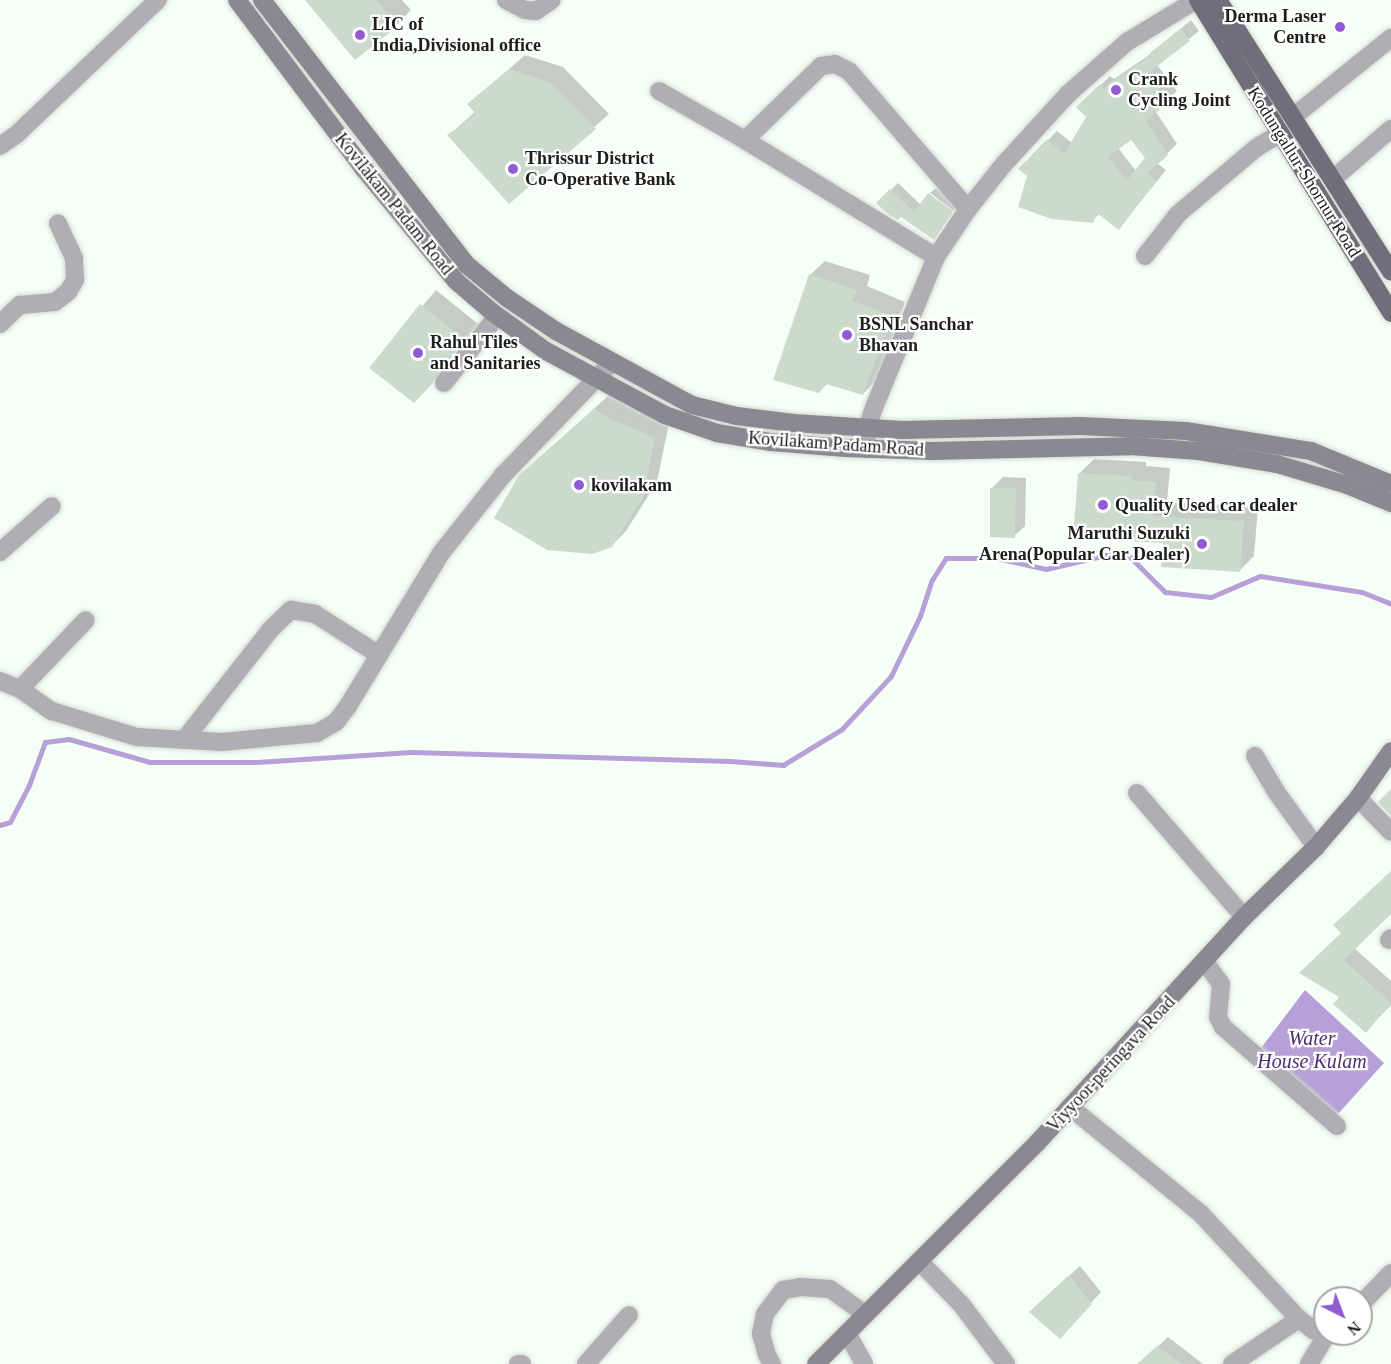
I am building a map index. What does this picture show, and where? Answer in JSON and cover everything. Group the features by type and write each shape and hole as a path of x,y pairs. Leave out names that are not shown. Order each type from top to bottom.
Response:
{"main road":[{"name":"Kovilakam Padam Road","path":"237,0 421,242 456,281 497,316 546,351 665,415 717,433 771,442 932,451 1130,446 1199,451 1277,464 1347,485 1391,503"},
{"name":"Kovilakam Padam Road","path":"262,0 467,265 507,298 611,363 692,405 737,416 902,430 1080,426 1186,430 1311,450 1391,484"},
{"name":"Kodungallur-Shornur Road","path":"1197,0 1391,313"},
{"name":"Kodungallur-Shornur Road","path":"1218,0 1391,272"},
{"name":"Viyyoor-peringava Road","path":"816,1364 1070,1107 1244,917 1316,847 1358,798 1391,751"}],"street":[{"path":"0,146 16,135 158,0"},
{"path":"506,0 525,10 536,11 552,0"},
{"path":"866,448 867,428 886,375 936,257 968,209 1004,164 1068,94 1126,42 1197,0"},
{"path":"1293,117 1391,38"},
{"path":"746,140 821,66 835,63 849,71 968,209"},
{"path":"659,91 746,140 936,257"},
{"path":"1333,179 1391,129"},
{"path":"1145,256 1178,214 1256,148 1281,133"},
{"path":"0,324 20,305 55,302 68,292 75,280 74,258 58,223"},
{"path":"444,382 497,316"},
{"path":"0,681 20,689 52,711 137,737 222,742 317,733 336,722 441,553 503,475 611,363"},
{"path":"0,552 52,506"},
{"path":"184,740 271,628 291,610 315,614 379,655"},
{"path":"20,689 86,620"},
{"path":"1255,756 1277,793 1316,847"},
{"path":"1137,793 1244,917"},
{"path":"1358,798 1391,832"},
{"path":"1205,962 1221,984 1218,1017 1223,1027 1337,1126"},
{"path":"1070,1107 1201,1214 1313,1330"},
{"path":"919,1261 961,1304 1006,1364"},
{"path":"1373,1291 1391,1272"},
{"path":"772,1364 766,1355 761,1334 765,1314 783,1290 801,1287 830,1288 865,1314"},
{"path":"586,1364 629,1315"},
{"path":"1232,1364 1299,1318"},
{"path":"847,1333 864,1364"},
{"path":"1309,1364 1319,1346"}],"water":[{"name":"Water House Kulam","path":"1305,990 1384,1063 1337,1115 1255,1056"}],"building":[{"name":"LIC of India,Divisional office","path":"305,0 376,0 398,26 355,60"},
{"path":"1181,28 1190,41 1147,74 1169,102 1146,120 1168,155 1148,173 1157,180 1119,230 1097,213 1093,223 1052,219 1018,207 1027,176 1018,169 1047,139 1064,154 1086,117 1076,107 1100,84 1104,88 1151,55 1150,53","holes":["1131,140 1145,158 1127,180 1108,157"]},
{"name":"Thrissur District Co-Operative Bank","path":"509,69 549,82 596,129 509,204 447,135 476,114 467,104"},
{"path":"890,189 914,212 928,193 953,211 934,240 901,217 898,220 888,214 876,203"},
{"name":"BSNL Sanchar Bhavan","path":"809,274 857,290 853,301 892,316 863,395 826,384 819,393 773,380"},
{"name":"Rahul Tiles and Sanitaries","path":"420,304 464,339 435,376 433,383 414,403 369,368"},
{"name":"kovilakam","path":"594,409 655,438 643,498 612,547 592,554 547,550 494,518 519,475"},
{"path":"1078,473 1132,476 1132,480 1156,482 1153,516 1244,521 1240,572 1161,567 1163,543 1073,538"},
{"path":"990,488 1016,488 1015,538 990,537"},
{"path":"1391,789 1391,816 1378,802"},
{"path":"1391,871 1391,914 1344,960 1391,1003 1366,1033 1333,1004 1339,997 1299,973 1341,933 1333,925"},
{"path":"1069,1275 1092,1304 1060,1339 1029,1312"},
{"path":"1157,1346 1182,1364 1137,1364"}],"waterway":[{"path":"0,825 10,822 29,785 45,742 69,739 150,762 257,762 411,752 730,761 783,765 842,729 891,676 920,616 932,580 946,558 996,558 1046,569 1106,555 1129,556 1165,592 1211,597 1260,576 1362,592 1391,604"}],"place":[{"name":"Derma Laser Centre","path":"1340,27"},
{"name":"LIC of India,Divisional office","path":"360,35"},
{"name":"Crank Cycling Joint","path":"1116,90"},
{"name":"Thrissur District Co-Operative Bank","path":"513,169"},
{"name":"BSNL Sanchar Bhavan","path":"847,335"},
{"name":"Rahul Tiles and Sanitaries","path":"418,353"},
{"name":"kovilakam","path":"579,485"},
{"name":"Quality Used car dealer","path":"1103,505"},
{"name":"Maruthi Suzuki Arena(Popular Car Dealer)","path":"1202,544"}]}
